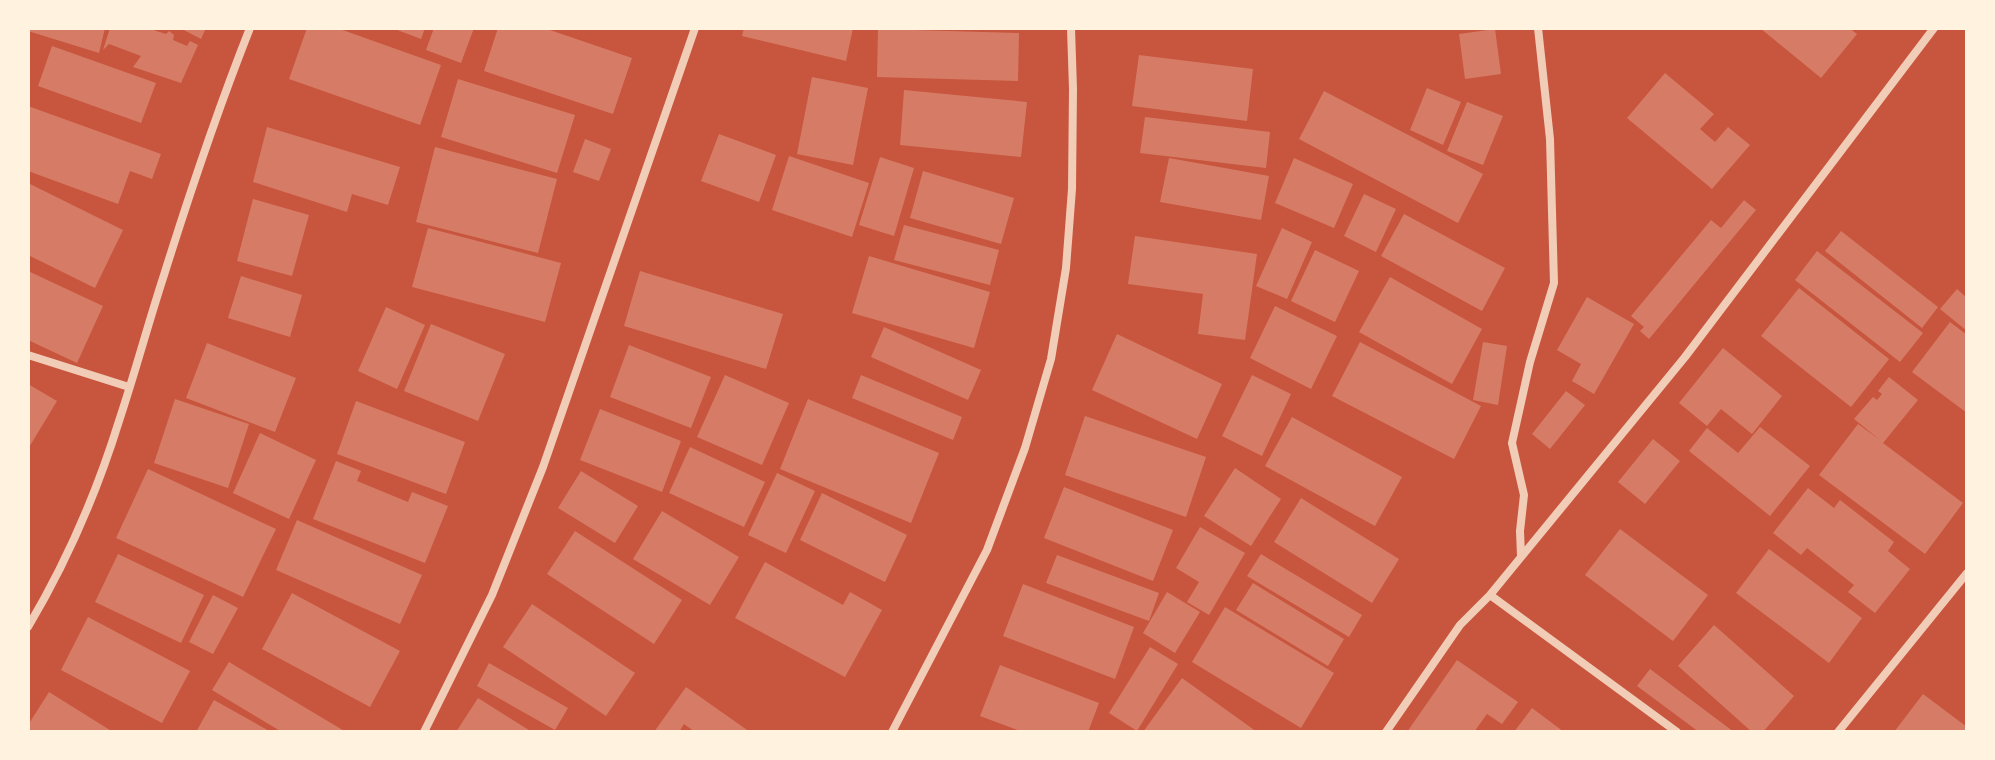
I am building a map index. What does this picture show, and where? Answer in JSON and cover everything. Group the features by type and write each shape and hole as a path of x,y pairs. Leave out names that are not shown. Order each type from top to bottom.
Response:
{"street":[{"path":"28,627 51,587 84,515 119,423 179,229 250,28"},
{"path":"424,732 492,595 543,467 695,28"},
{"path":"895,731 987,550 1025,448 1051,359 1066,268 1072,189 1071,28"},
{"path":"1521,556 1524,495 1512,443 1530,362 1554,283 1550,139 1538,28"},
{"path":"1386,732 1460,625 1490,595 1685,357 1934,28"},
{"path":"28,355 129,387"},
{"path":"1838,732 1967,573"},
{"path":"1490,595 1677,732"}],"building":[{"path":"28,28 105,28 99,53 28,31"},
{"path":"110,28 147,28 166,34 169,31 174,35 173,40 187,46 190,41 198,45 181,83 133,67 141,56 109,44 103,50"},
{"path":"180,28 206,28 201,39"},
{"path":"307,28 337,28 441,65 420,125 289,79"},
{"path":"392,28 425,28 421,39"},
{"path":"434,28 474,28 461,63 426,50"},
{"path":"498,28 544,28 632,58 613,114 484,71"},
{"path":"744,28 853,28 846,61 742,36"},
{"path":"1760,28 1849,28 1857,34 1821,78"},
{"path":"878,29 1019,33 1018,81 877,77"},
{"path":"1495,29 1501,74 1465,79 1459,34"},
{"path":"52,46 156,83 141,123 38,86"},
{"path":"1139,55 1253,69 1247,121 1132,106"},
{"path":"1665,73 1714,114 1700,129 1715,142 1728,127 1750,145 1712,189 1627,118"},
{"path":"812,77 868,88 853,165 797,154"},
{"path":"458,79 575,115 557,173 441,137"},
{"path":"1427,88 1461,102 1443,145 1410,130"},
{"path":"904,90 1027,102 1021,157 900,145"},
{"path":"1324,91 1483,174 1458,223 1299,139"},
{"path":"1467,102 1503,116 1483,165 1447,151"},
{"path":"28,106 161,154 152,179 130,171 118,204 28,171"},
{"path":"1145,117 1270,132 1266,168 1140,153"},
{"path":"267,127 400,167 388,205 352,194 347,212 253,182"},
{"path":"719,134 776,155 759,202 701,181"},
{"path":"585,139 611,149 599,181 573,172"},
{"path":"435,147 557,179 538,253 416,222"},
{"path":"789,156 869,183 852,237 772,210"},
{"path":"880,157 914,168 894,236 859,225"},
{"path":"1169,158 1269,176 1261,220 1160,202"},
{"path":"1294,158 1353,184 1334,228 1275,203"},
{"path":"923,171 1014,198 1001,244 910,218"},
{"path":"28,183 123,230 95,288 28,255"},
{"path":"1364,194 1396,209 1376,252 1344,236"},
{"path":"253,199 309,215 292,276 237,261"},
{"path":"1744,200 1756,210 1649,339 1640,331 1644,327 1631,316 1711,220 1721,228"},
{"path":"1404,214 1505,268 1482,311 1381,256"},
{"path":"904,225 999,250 990,285 894,260"},
{"path":"428,228 561,263 545,322 412,287"},
{"path":"1282,228 1312,242 1287,299 1256,286"},
{"path":"1841,231 1938,307 1922,328 1825,251"},
{"path":"1135,236 1257,254 1245,340 1198,334 1203,294 1128,284"},
{"path":"1315,250 1359,271 1335,322 1291,301"},
{"path":"1817,251 1923,333 1900,362 1795,280"},
{"path":"869,256 990,292 974,348 852,313"},
{"path":"28,271 103,306 77,363 28,340"},
{"path":"640,271 783,314 766,369 624,326"},
{"path":"241,276 302,295 290,337 228,318"},
{"path":"1390,277 1482,329 1452,384 1359,332"},
{"path":"1799,288 1889,359 1851,407 1761,336"},
{"path":"1957,289 1967,298 1967,331 1940,309"},
{"path":"1587,297 1634,324 1594,394 1572,381 1581,364 1557,350"},
{"path":"1275,306 1337,336 1311,389 1250,358"},
{"path":"386,307 425,325 397,389 358,371"},
{"path":"1950,322 1967,335 1967,413 1912,372"},
{"path":"431,324 505,354 478,421 404,391"},
{"path":"884,327 981,370 968,400 871,357"},
{"path":"1117,334 1222,384 1197,439 1092,390"},
{"path":"1360,342 1481,406 1454,459 1332,396"},
{"path":"1483,342 1507,346 1498,405 1473,400"},
{"path":"207,343 296,378 275,432 186,398"},
{"path":"629,345 711,377 691,428 610,397"},
{"path":"1723,348 1782,396 1752,434 1721,409 1707,426 1679,403"},
{"path":"725,375 789,403 762,465 697,437"},
{"path":"861,375 962,417 953,440 852,398"},
{"path":"1252,375 1291,394 1262,456 1222,436"},
{"path":"1889,377 1918,400 1883,443 1963,503 1925,554 1819,475 1858,424 1880,440 1854,419 1873,397 1877,400 1882,394 1878,391"},
{"path":"28,384 57,401 28,449"},
{"path":"1566,391 1585,405 1550,449 1532,434"},
{"path":"175,399 249,424 228,488 154,463"},
{"path":"808,399 939,453 911,523 780,469"},
{"path":"356,401 465,442 446,494 337,454"},
{"path":"600,409 681,441 662,492 580,460"},
{"path":"1085,416 1206,457 1186,517 1065,475"},
{"path":"1292,417 1402,477 1375,526 1265,466"},
{"path":"1760,427 1810,466 1770,516 1689,451 1707,428 1738,453"},
{"path":"260,433 316,460 289,519 233,493"},
{"path":"1653,439 1680,461 1645,504 1618,482"},
{"path":"690,447 765,482 744,527 669,493"},
{"path":"336,461 361,471 357,481 408,502 412,492 448,506 425,563 313,519"},
{"path":"1235,468 1281,499 1251,546 1204,516"},
{"path":"148,469 276,529 243,597 116,538"},
{"path":"581,471 638,506 615,543 558,508"},
{"path":"777,473 815,491 786,553 748,535"},
{"path":"1064,487 1173,530 1153,581 1044,538"},
{"path":"1808,488 1834,508 1840,500 1894,542 1888,551 1910,569 1875,613 1848,592 1854,585 1807,548 1801,555 1773,533"},
{"path":"822,493 907,535 885,582 800,540"},
{"path":"1301,498 1399,559 1372,603 1274,542"},
{"path":"662,511 739,557 710,605 633,559"},
{"path":"297,520 422,575 400,624 276,570"},
{"path":"1200,527 1245,553 1209,615 1187,602 1199,582 1176,568"},
{"path":"1620,529 1708,595 1673,641 1585,575"},
{"path":"575,531 682,600 654,644 547,574"},
{"path":"1769,549 1862,618 1829,663 1736,593"},
{"path":"118,554 204,595 181,643 95,602"},
{"path":"1261,554 1362,615 1349,637 1247,576"},
{"path":"1057,555 1159,593 1149,621 1046,583"},
{"path":"765,562 843,605 850,592 882,610 845,677 735,618"},
{"path":"1253,583 1344,639 1328,666 1236,610"},
{"path":"1023,584 1134,627 1115,679 1003,636"},
{"path":"1167,592 1200,612 1175,653 1143,633"},
{"path":"292,593 400,651 370,707 262,649"},
{"path":"213,595 238,608 213,654 189,642"},
{"path":"532,604 635,673 606,716 503,647"},
{"path":"1225,607 1334,673 1301,728 1192,662"},
{"path":"88,617 190,671 162,723 61,670"},
{"path":"1714,625 1794,696 1763,732 1752,732 1678,666"},
{"path":"1150,647 1178,664 1137,731 1109,713"},
{"path":"1457,660 1518,702 1502,724 1487,714 1474,732 1407,732"},
{"path":"229,662 346,732 282,732 212,690"},
{"path":"489,663 568,708 555,730 477,686"},
{"path":"1000,665 1099,703 1088,732 1023,732 980,716"},
{"path":"1650,669 1734,732 1699,732 1637,686"},
{"path":"1182,678 1257,732 1143,732"},
{"path":"686,687 750,732 695,732 684,724 679,732 654,732"},
{"path":"49,692 113,732 28,732 28,725"},
{"path":"1923,694 1967,727 1967,732 1894,732"},
{"path":"478,698 532,732 456,732"},
{"path":"214,700 271,732 196,732"},
{"path":"1532,708 1564,732 1514,732"}]}
